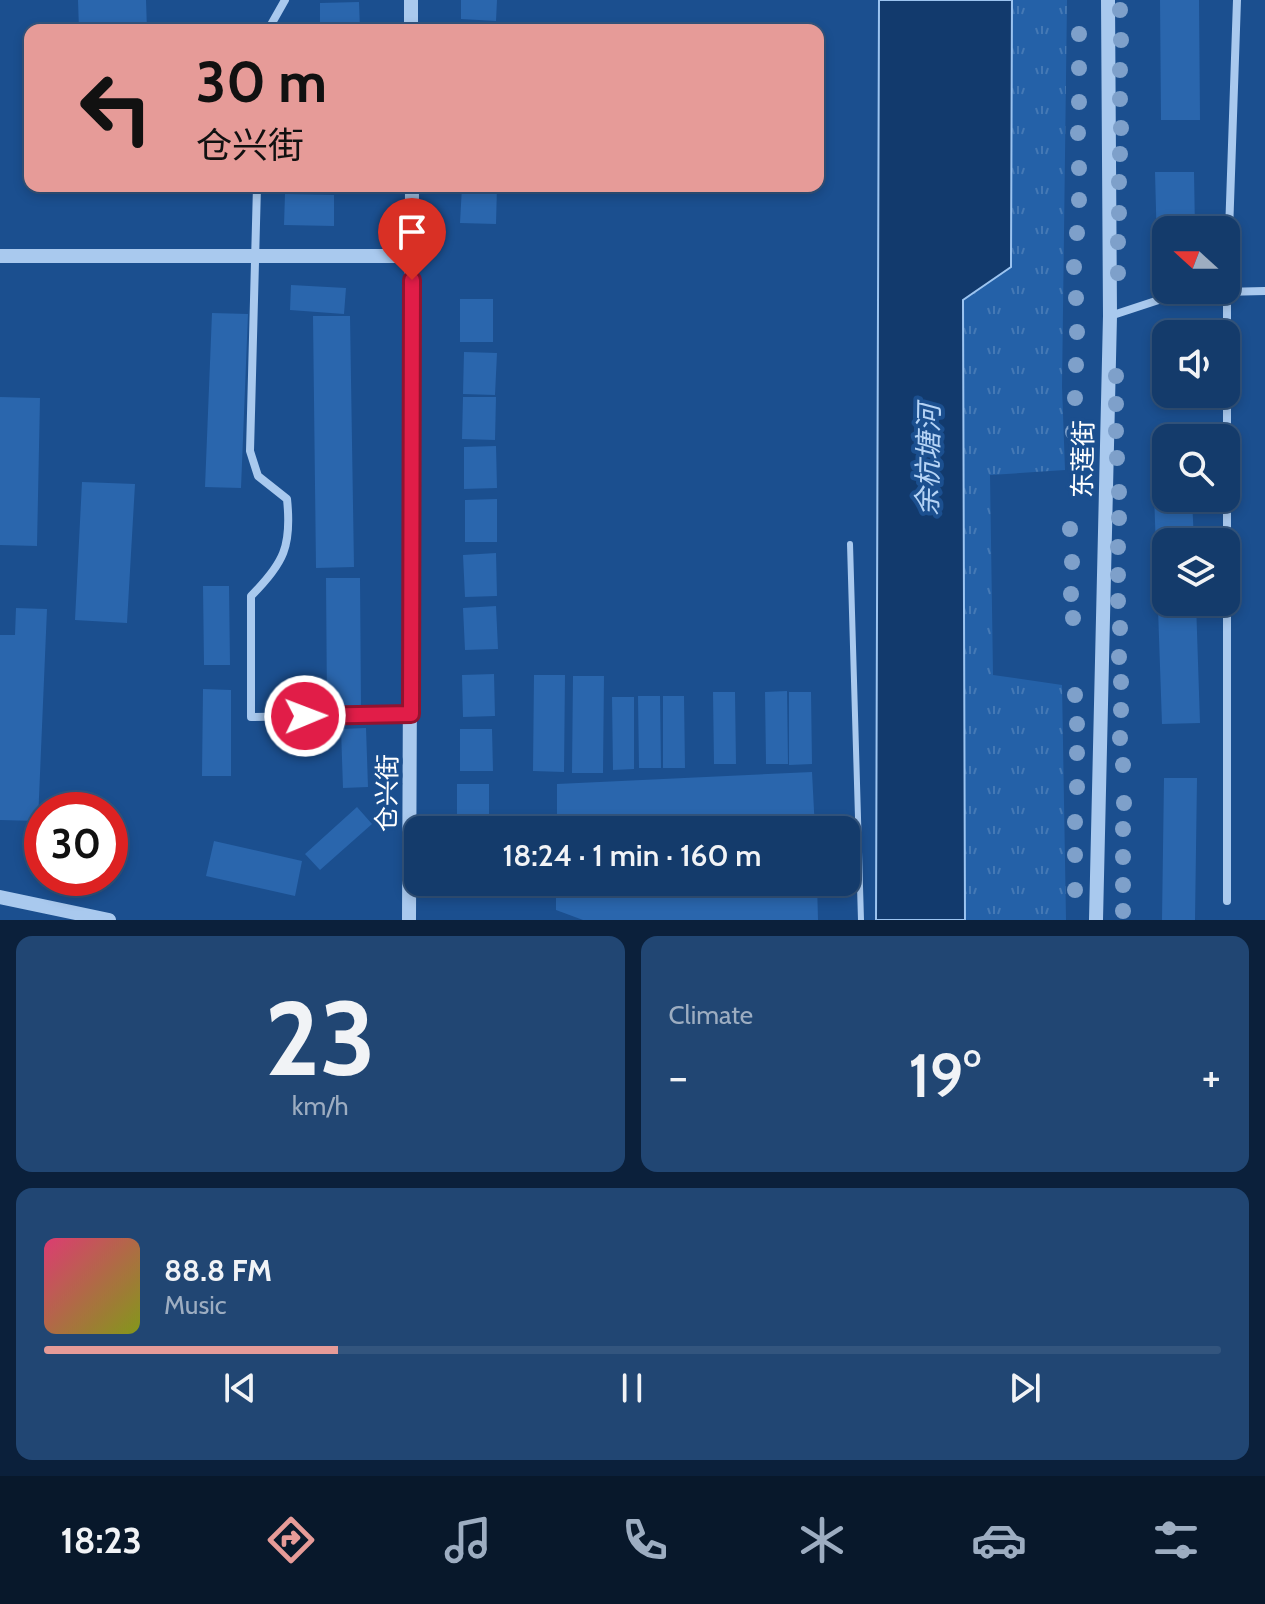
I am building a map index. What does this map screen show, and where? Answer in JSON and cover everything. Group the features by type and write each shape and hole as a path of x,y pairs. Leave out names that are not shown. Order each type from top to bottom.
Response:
{"street":[{"path":"271,24 285,0"},
{"path":"411,0 411,24"},
{"name":"东莲街","path":"1096,920 1110,316 1108,0"},
{"path":"1230,216 1237,0"},
{"path":"257,192 250,451 258,476 287,499 290,531 276,571 251,596 251,717 411,714"},
{"name":"仓兴街","path":"409,920 412,192"},
{"path":"0,256 412,256"},
{"path":"1240,290 1265,291"},
{"path":"1110,316 1152,302"},
{"path":"1227,304 1227,901"},
{"path":"0,897 109,920"}],"lane":[{"path":"850,544 861,920"}],"green space":[{"path":"1012,0 1067,0 1062,387 1065,470 990,475 993,675 1062,685 1066,920 965,920 963,299 1011,267"}],"water":[{"name":"余杭塘河","path":"879,0 1012,0 1011,267 963,300 965,920 876,920"}],"building":[{"path":"78,0 146,0 147,24 79,24"},
{"path":"461,0 497,0 496,21 461,19"},
{"path":"1160,0 1199,0 1200,120 1161,120"},
{"path":"359,2 360,24 320,24 320,3"},
{"path":"1155,172 1194,172 1195,216 1156,216"},
{"path":"462,192 497,192 496,224 460,223"},
{"path":"285,194 334,195 334,226 284,225"},
{"path":"291,285 346,288 344,314 290,310"},
{"path":"460,299 493,299 493,342 460,342"},
{"path":"212,313 248,314 241,488 205,487"},
{"path":"313,316 350,316 354,567 316,568"},
{"path":"464,352 497,353 495,395 463,394"},
{"path":"0,397 40,398 37,546 0,545"},
{"path":"463,397 496,397 495,440 462,439"},
{"path":"496,446 497,488 464,489 464,447"},
{"path":"82,482 135,484 127,623 75,620"},
{"path":"497,499 497,542 465,542 465,500"},
{"path":"1155,512 1193,512 1193,528 1155,528"},
{"path":"496,553 497,596 465,597 463,555"},
{"path":"326,578 360,578 361,707 327,707"},
{"path":"203,586 229,586 230,665 204,665"},
{"path":"496,606 498,649 465,650 463,608"},
{"path":"16,608 47,609 39,792 24,792 24,821 0,820 0,635 15,635"},
{"path":"1158,616 1196,616 1200,723 1162,724"},
{"path":"494,674 495,716 463,717 462,675"},
{"path":"534,675 565,675 564,772 533,771"},
{"path":"573,676 604,676 603,773 572,773"},
{"path":"203,689 231,690 231,776 202,776"},
{"path":"787,691 788,764 766,764 765,692"},
{"path":"713,692 735,692 736,764 714,764"},
{"path":"789,692 811,692 812,764 789,765"},
{"path":"638,696 660,696 661,768 639,768"},
{"path":"663,696 684,696 685,768 663,768"},
{"path":"612,697 634,697 634,769 613,770"},
{"path":"366,728 368,787 343,788 341,729"},
{"path":"460,729 492,729 493,771 460,771"},
{"path":"812,772 814,816 557,816 557,784"},
{"path":"1164,778 1197,778 1195,920 1162,920"},
{"path":"457,784 489,784 489,816 457,816"},
{"path":"357,807 372,824 320,870 305,854"},
{"path":"214,841 302,861 295,896 206,876"},
{"path":"556,896 817,896 818,920 583,920 556,910"}],"route":[{"path":"305,716 411,714 412,280"}]}
